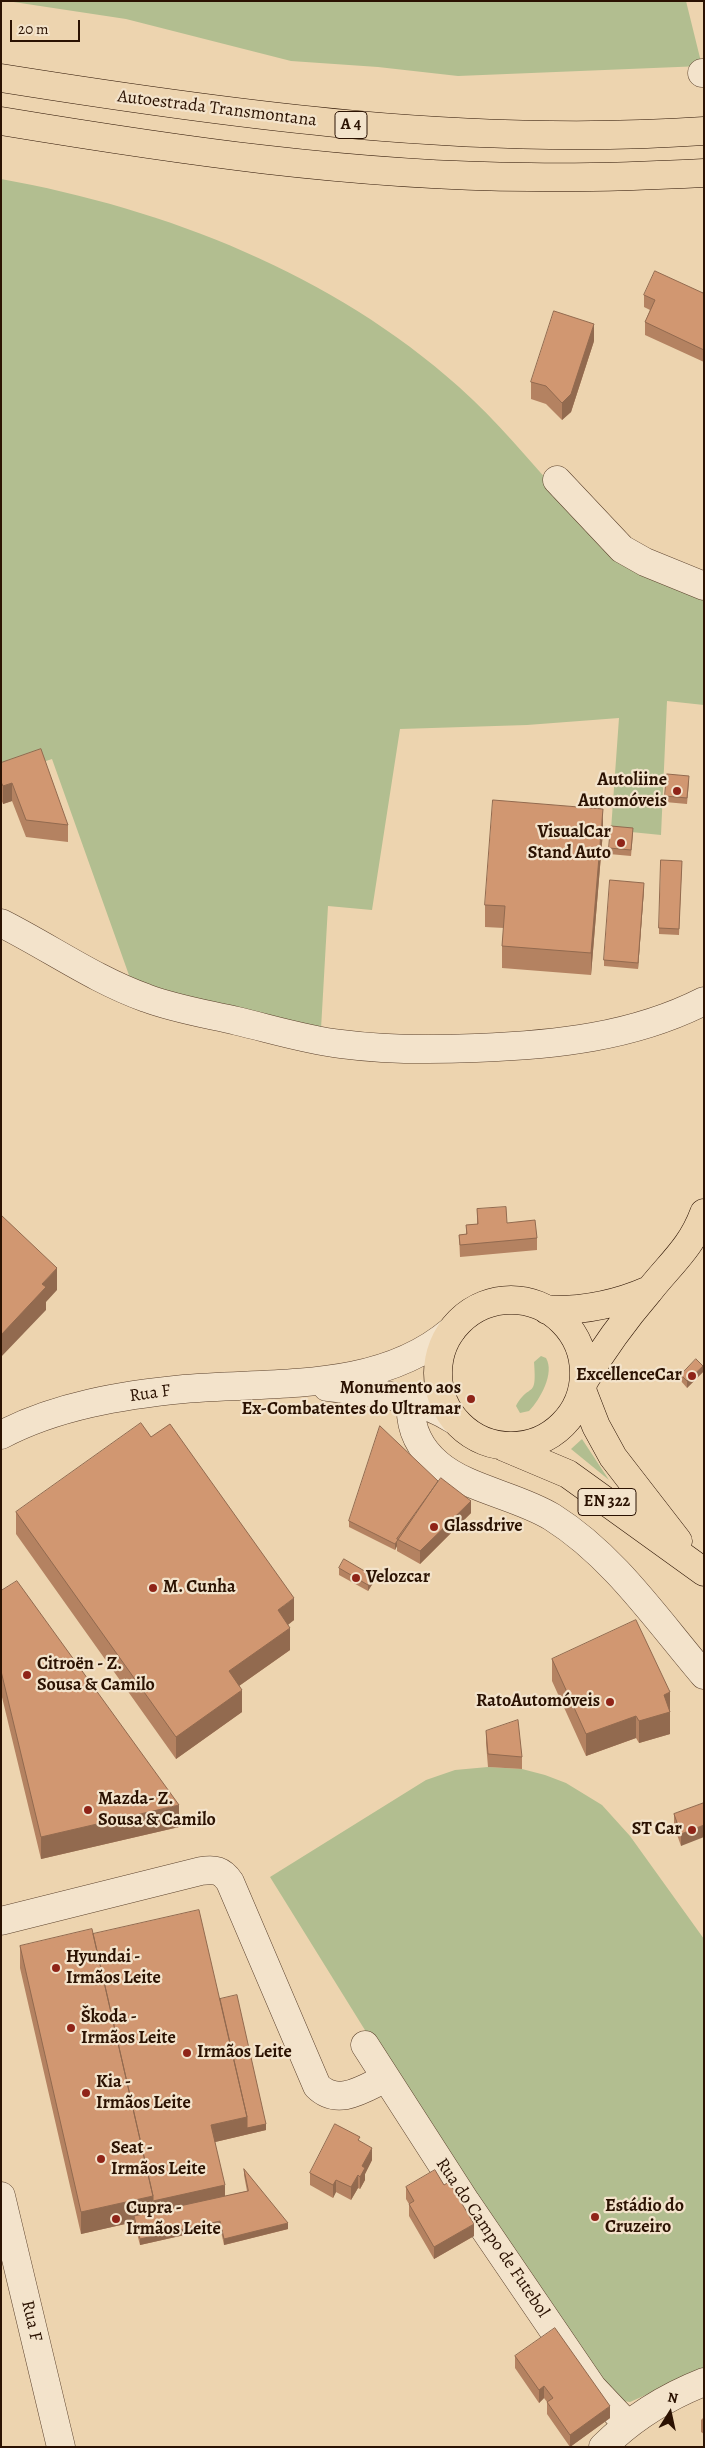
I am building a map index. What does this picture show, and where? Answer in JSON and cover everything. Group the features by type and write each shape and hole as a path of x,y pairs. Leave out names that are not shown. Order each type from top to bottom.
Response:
{"main road":[{"name":"Autoestrada Transmontana","path":"1,78 200,108 396,129 594,135 704,130"},
{"path":"1,121 234,155 430,173 529,177 704,173"},
{"name":"EN 322","path":"503,1447 526,1446 548,1435 571,1414 583,1386 606,1346 650,1289 683,1253 695,1234 704,1214"},
{"name":"EN 322","path":"547,1310 595,1308 626,1300 650,1289"},
{"name":"EN 322","path":"499,1302 527,1302 547,1310 564,1323 576,1340 583,1360 583,1386 596,1426 613,1457 667,1529 704,1571 568,1474 503,1447 484,1442 468,1433 454,1420 442,1399 438,1375 441,1352 452,1331 466,1316 485,1305 499,1302"}],"street":[{"path":"557,480 622,549 645,562 704,586"},
{"path":"1,923 119,986 154,1001 310,1038 366,1047 430,1050 557,1043 608,1035 644,1025 677,1014 704,1001"},
{"path":"305,1384 398,1363 428,1350 452,1331"},
{"path":"305,1384 411,1401 430,1406 454,1420"},
{"name":"Rua F","path":"1,1435 37,1419 66,1410 127,1397 184,1389 305,1384"},
{"path":"411,1401 410,1415 418,1440 438,1464 451,1473 510,1496 550,1516 575,1533 617,1571 704,1675"},
{"path":"1,1921 201,1871 216,1870 221,1872 230,1882 317,2086 322,2091 337,2097 354,2093 386,2078"},
{"name":"Rua do Campo de Futebol","path":"364,2045 466,2202 592,2387 627,2424"},
{"name":"Rua F","path":"1,2196 61,2447"},
{"path":"603,2447 627,2424 662,2402 704,2382"}],"green space":[{"path":"7,1 686,1 702,66 458,76 378,67 291,61 126,19"},
{"path":"1,179 125,208 186,228 245,252 302,279 358,311 410,347 473,400 513,441 602,542 651,574 704,600 704,705 667,701 661,835 611,830 619,718 527,725 400,729 372,910 328,906 321,1029 199,1002 130,978 52,759 1,776"},
{"path":"541,1356 546,1358 549,1371 545,1386 538,1400 529,1411 520,1413 516,1406 533,1386 534,1362"},
{"path":"582,1439 609,1480 571,1449"},
{"name":"Estádio do Cruzeiro","path":"488,1767 522,1769 545,1775 566,1783 602,1805 630,1836 704,1939 704,2369 630,2402 617,2400 386,2064 270,1877 426,1780 455,1770"}],"building":[{"path":"655,271 703,293 704,291 704,350 645,322 655,300 644,295"},
{"path":"554,311 594,324 571,394 562,403 546,386 531,382"},
{"path":"41,749 68,825 26,820 12,783 3,786 1,782 1,763"},
{"path":"667,774 689,776 687,798 665,796"},
{"path":"493,800 603,809 591,953 502,946 505,906 485,905"},
{"path":"611,826 633,828 631,850 609,848"},
{"path":"661,860 682,861 679,929 659,928"},
{"path":"610,880 644,883 638,963 604,960"},
{"path":"506,1207 507,1223 535,1220 537,1238 460,1245 459,1235 467,1234 466,1225 478,1224 477,1209"},
{"path":"1,1215 57,1268 42,1284 46,1287 1,1335"},
{"path":"696,1359 703,1366 687,1381 681,1375"},
{"path":"141,1423 151,1437 170,1424 294,1598 278,1610 290,1628 229,1671 242,1690 176,1737 16,1512"},
{"path":"380,1426 438,1481 395,1544 349,1521"},
{"path":"441,1478 471,1501 420,1551 397,1539"},
{"path":"344,1559 373,1576 368,1585 339,1568"},
{"path":"17,1581 179,1805 41,1837 1,1671 1,1591"},
{"path":"636,1620 670,1692 664,1695 670,1712 639,1721 636,1716 586,1734 552,1659"},
{"path":"518,1720 522,1757 488,1754 486,1731"},
{"path":"704,1803 704,1825 681,1834 674,1814"},
{"path":"199,1910 247,2117 211,2125 225,2185 153,2201 93,1934"},
{"path":"92,1929 153,2196 81,2212 20,1946"},
{"path":"237,1995 266,2124 247,2128 247,2117 220,1999"},
{"path":"335,2124 360,2137 358,2140 372,2148 362,2166 365,2168 351,2187 336,2180 333,2185 310,2173"},
{"path":"244,2169 288,2223 224,2239 220,2221 140,2239 134,2216 248,2191"},
{"path":"435,2170 444,2185 449,2182 474,2224 434,2247 409,2204 414,2201 406,2187"},
{"path":"555,2328 610,2406 570,2435 547,2402 553,2398 544,2386 539,2390 515,2356"}],"place":[{"name":"Autoliine Automóveis","path":"677,791"},
{"name":"VisualCar Stand Auto","path":"621,843"},
{"name":"ExcellenceCar","path":"692,1376"},
{"name":"Monumento aos Ex-Combatentes do Ultramar","path":"471,1399"},
{"name":"Glassdrive","path":"434,1527"},
{"name":"Velozcar","path":"356,1578"},
{"name":"M. Cunha","path":"153,1588"},
{"name":"Citroën - Z. Sousa & Camilo","path":"27,1675"},
{"name":"RatoAutomóveis","path":"610,1702"},
{"name":"Mazda- Z. Sousa & Camilo","path":"88,1810"},
{"name":"ST Car","path":"692,1830"},
{"name":"Hyundai - Irmãos Leite","path":"56,1968"},
{"name":"Škoda - Irmãos Leite","path":"71,2028"},
{"name":"Irmãos Leite","path":"187,2053"},
{"name":"Kia - Irmãos Leite","path":"86,2093"},
{"name":"Seat - Irmãos Leite","path":"101,2159"},
{"name":"Estádio do Cruzeiro","path":"595,2217"},
{"name":"Cupra - Irmãos Leite","path":"116,2219"}]}
